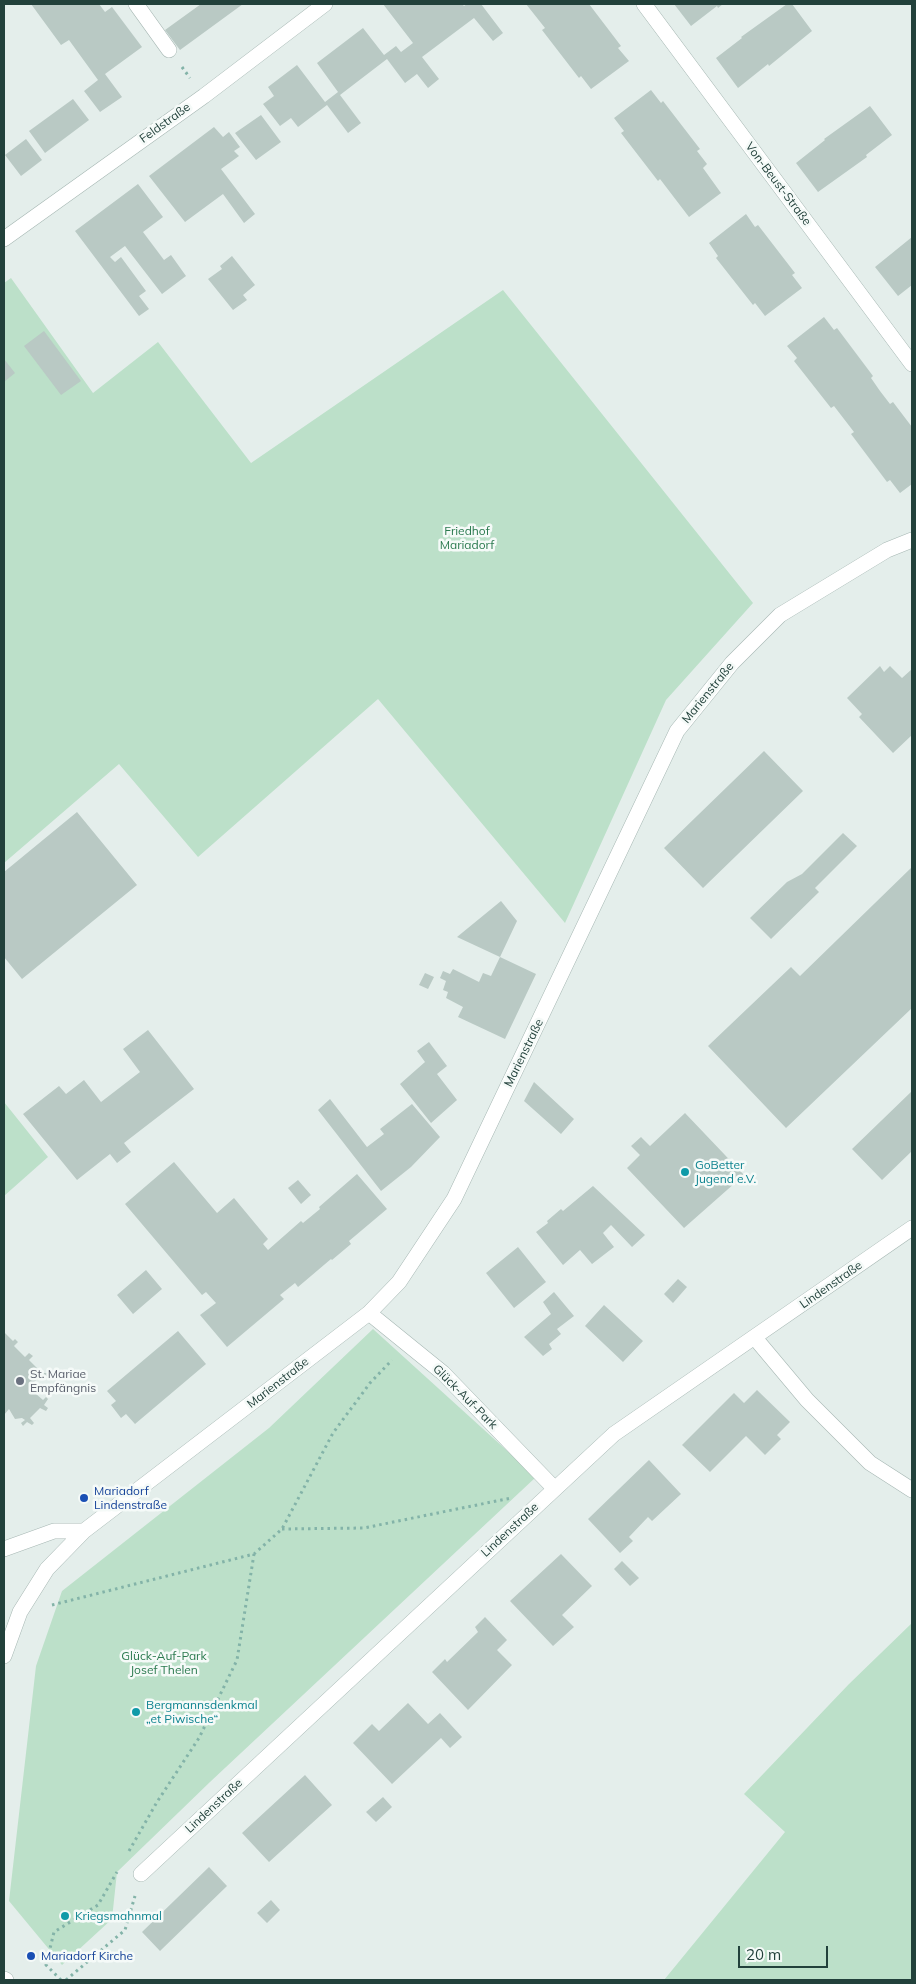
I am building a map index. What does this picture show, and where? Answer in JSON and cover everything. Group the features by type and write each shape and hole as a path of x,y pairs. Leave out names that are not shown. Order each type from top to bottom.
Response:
{"street":[{"path":"136,4 169,50"},
{"name":"Feldstraße","path":"4,239 204,96 324,4"},
{"name":"Von-Beust-Straße","path":"644,4 912,364"},
{"name":"Marienstraße","path":"4,1656 20,1612 47,1569 84,1532 369,1313 399,1282 454,1200 677,731 732,663 780,615 887,550 912,540"},
{"name":"Lindenstraße","path":"141,1874 614,1434 912,1228"},
{"name":"Glück-Auf-Park","path":"369,1313 443,1373 554,1488"},
{"path":"755,1338 807,1400 870,1463 912,1490"},
{"path":"4,1548 54,1532 84,1532"}],"path":[{"path":"169,50 204,96"},
{"path":"20,1612 72,1601 254,1554 282,1529 333,1433 370,1383 408,1343"},
{"path":"282,1529 364,1528 516,1497"},
{"path":"128,1853 157,1802 199,1738 237,1660 254,1554"},
{"path":"61,1980 46,1965 54,1932 98,1905 118,1870"},
{"path":"66,1980 126,1930 141,1874"}],"green space":[{"name":"Friedhof Mariadorf","path":"11,278 93,393 158,342 251,463 503,290 753,603 666,700 565,923 378,699 198,857 119,764 4,863 4,283"},
{"path":"4,1102 48,1157 4,1196"},
{"name":"Glück-Auf-Park Josef Thelen","path":"373,1329 536,1477 210,1782 117,1872 112,1919 62,1965 9,1901 36,1666 62,1591 269,1428"},
{"path":"912,1623 912,1980 664,1980 785,1832 744,1794 849,1684"}],"building":[{"path":"31,4 99,4 105,12 112,7 142,47 105,74 122,97 100,112 84,91 98,80 69,40 61,45"},
{"path":"201,4 243,4 180,50 165,30"},
{"path":"383,4 462,4 464,6 467,4 481,4 503,33 493,41 474,18 422,57 439,79 428,88 417,74 405,83 387,59 340,95 361,123 348,133 327,105 298,127 291,118 280,126 263,104 274,96 268,87 297,65 325,102 338,92 317,63 363,28 384,55 396,46 401,52 413,43"},
{"path":"526,4 589,4 621,46 618,48 629,61 591,89 581,76 579,78 542,30 545,28"},
{"path":"674,4 723,4 718,8 717,6 691,26"},
{"path":"787,4 792,4 812,31 738,88 716,58 741,37"},
{"path":"651,90 661,103 663,101 700,149 697,151 707,164 703,168 721,193 689,217 621,133 624,131 614,118"},
{"path":"73,99 89,120 45,153 29,131"},
{"path":"870,106 892,135 866,155 867,157 818,192 796,163 824,139"},
{"path":"261,115 281,142 256,160 235,133"},
{"path":"214,127 223,137 229,132 240,147 234,151 239,156 221,169 255,214 244,223 223,194 185,222 149,176"},
{"path":"26,139 42,160 21,176 5,155"},
{"path":"138,184 163,217 143,232 164,260 171,255 186,276 162,294 125,246 110,257 115,262 121,257 146,291 139,296 149,309 139,316 75,231"},
{"path":"746,214 755,227 758,225 795,273 792,275 802,288 765,316 755,303 753,305 716,258 718,256 709,243"},
{"path":"912,237 912,285 898,296 875,267"},
{"path":"232,256 255,285 243,295 247,300 233,310 208,279 222,269 220,266"},
{"path":"824,317 834,330 837,328 873,376 871,378 880,391 890,404 893,402 912,427 912,484 900,493 890,480 887,482 851,434 854,432 834,406 831,408 794,361 797,358 787,346"},
{"path":"44,331 81,381 61,395 24,346"},
{"path":"4,359 15,373 4,382"},
{"path":"880,666 884,672 890,666 902,678 912,669 912,735 893,753 859,717 862,714 847,698"},
{"path":"764,751 803,791 703,888 664,848"},
{"path":"77,812 137,885 22,979 4,957 4,872"},
{"path":"843,833 857,846 815,888 819,892 771,939 750,918 787,882 802,874"},
{"path":"912,867 912,1008 786,1128 708,1046 791,967 800,976"},
{"path":"501,901 517,921 500,957 457,937"},
{"path":"500,957 536,974 505,1039 458,1017 463,1007 446,998 448,992 443,990 446,981 440,978 443,971 450,974 453,969 479,982 483,973 491,976"},
{"path":"425,973 434,977 428,989 419,985"},
{"path":"148,1030 194,1089 124,1143 131,1152 117,1163 110,1154 77,1180 23,1114 59,1086 66,1094 84,1080 101,1102 140,1072 123,1049"},
{"path":"429,1042 447,1066 437,1074 457,1100 431,1123 400,1084 425,1062 417,1051"},
{"path":"534,1082 574,1119 561,1134 524,1101"},
{"path":"912,1091 912,1151 882,1180 852,1149"},
{"path":"330,1099 367,1147 384,1134 380,1129 412,1104 440,1137 411,1167 381,1191 318,1110"},
{"name":"GoBetter Jugend e.V.","path":"685,1113 744,1175 684,1228 627,1168 640,1155 631,1146 641,1137 650,1146"},
{"path":"174,1162 217,1213 234,1198 268,1239 263,1244 268,1250 301,1221 303,1223 320,1209 319,1207 357,1174 387,1209 349,1241 351,1244 332,1260 298,1287 295,1283 280,1295 284,1299 227,1347 200,1315 216,1303 206,1292 202,1295 125,1204"},
{"path":"298,1180 311,1195 301,1204 288,1188"},
{"path":"593,1186 645,1235 632,1247 611,1225 603,1233 614,1247 592,1264 580,1250 563,1265 536,1232 548,1223 547,1221 561,1209 563,1211"},
{"path":"518,1247 546,1282 514,1308 486,1273"},
{"path":"146,1270 162,1289 133,1314 117,1295"},
{"path":"678,1279 687,1287 673,1303 664,1294"},
{"path":"554,1292 574,1316 557,1329 561,1334 549,1344 552,1349 543,1356 524,1337 551,1314 543,1302"},
{"path":"604,1305 643,1341 623,1362 585,1326"},
{"path":"178,1331 206,1364 135,1424 126,1414 121,1418 111,1405 116,1401 107,1391"},
{"name":"St. Mariae Empfängnis","path":"4,1332 13,1341 15,1339 18,1342 14,1346 25,1357 29,1353 33,1356 29,1360 42,1373 47,1373 47,1376 41,1375 31,1385 37,1390 35,1393 43,1400 46,1397 48,1399 44,1405 48,1408 46,1411 40,1408 30,1418 34,1423 32,1425 27,1422 23,1426 21,1423 25,1420 22,1418 15,1419 9,1409 4,1415"},
{"path":"757,1390 790,1422 777,1435 781,1439 765,1455 746,1436 710,1472 682,1445 734,1393 744,1403"},
{"path":"649,1460 681,1494 652,1521 648,1517 629,1537 633,1541 620,1553 588,1519"},
{"path":"561,1554 592,1586 562,1615 574,1627 553,1646 510,1601"},
{"path":"622,1561 639,1578 630,1586 614,1569"},
{"path":"485,1617 507,1640 497,1650 512,1665 468,1710 432,1672 445,1659 447,1662 478,1632 475,1627"},
{"path":"408,1703 428,1724 440,1713 462,1737 450,1748 441,1738 392,1784 353,1743 372,1724 379,1731"},
{"path":"305,1775 332,1805 269,1862 242,1833"},
{"path":"383,1797 392,1807 376,1822 366,1812"},
{"path":"209,1867 227,1886 160,1951 142,1932"},
{"path":"271,1900 280,1910 267,1923 257,1913"}],"place":[{"name":"GoBetter Jugend e.V.","path":"685,1172"},
{"name":"St. Mariae Empfängnis","path":"20,1381"},
{"name":"Mariadorf Lindenstraße","path":"84,1498"},
{"name":"Bergmannsdenkmal „et Piwische“","path":"136,1712"},
{"name":"Kriegsmahnmal","path":"65,1916"},
{"name":"Mariadorf Kirche","path":"31,1956"}]}
